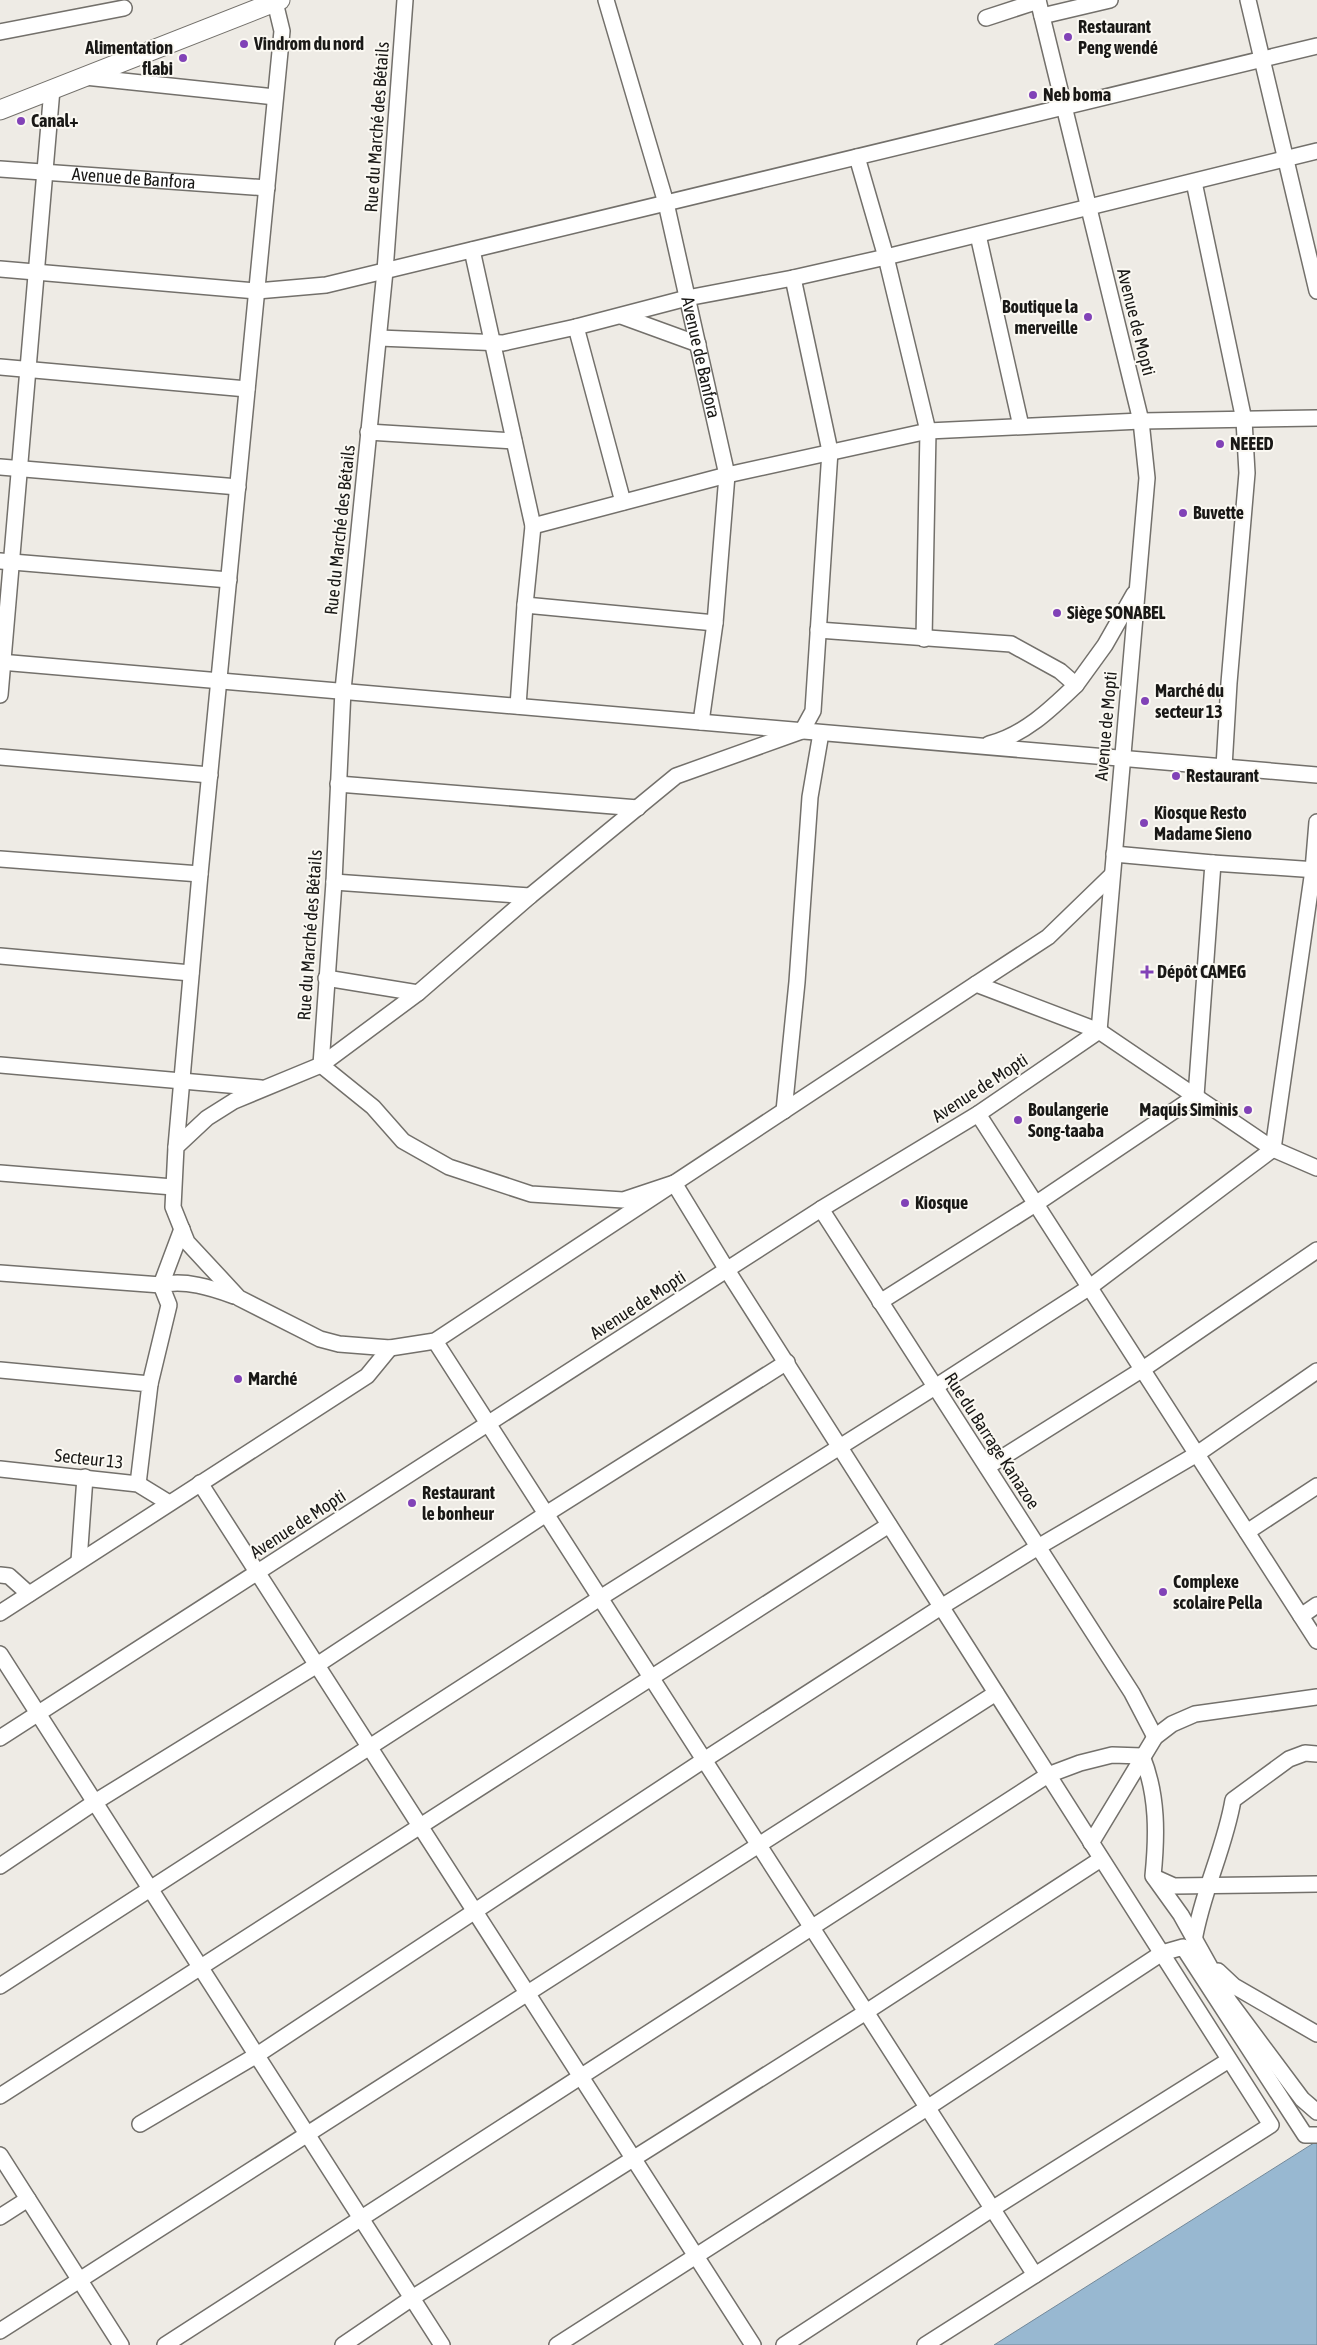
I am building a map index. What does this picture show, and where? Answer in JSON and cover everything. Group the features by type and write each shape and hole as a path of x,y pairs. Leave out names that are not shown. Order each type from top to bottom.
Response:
{"main road":[{"path":"0,110 277,1"}],"street":[{"name":"Rue du Marché des Bétails","path":"320,1065 334,882 343,690 379,338 405,0"},
{"name":"Avenue de Banfora","path":"606,0 666,203 728,475 714,623 701,722"},
{"path":"986,18 1038,0"},
{"name":"Avenue de Mopti","path":"0,1738 821,1209 978,1114 1099,1030 1146,478 1141,421 1038,0"},
{"path":"1042,16 1110,0"},
{"path":"1248,0 1317,291"},
{"path":"239,1298 195,1253 187,1242 173,1207 172,1187 200,874 282,31 277,1"},
{"path":"0,32 124,8"},
{"path":"0,269 257,292 326,285 1317,46"},
{"path":"84,77 275,97"},
{"path":"0,695 6,562 20,468 52,89"},
{"path":"379,338 503,342 576,327 687,298 793,278 886,257 1317,152"},
{"path":"857,158 886,257 928,431 924,639"},
{"name":"Avenue de Banfora","path":"0,169 267,188"},
{"path":"1194,182 1244,420 1246,474 1224,767"},
{"path":"978,235 1021,426"},
{"path":"472,250 533,526 518,706"},
{"path":"176,1147 207,1118 234,1101 320,1065 418,993 530,896 676,776 802,731 813,711 830,451 793,278"},
{"path":"621,316 698,344"},
{"path":"576,327 622,502"},
{"path":"0,367 247,388"},
{"path":"533,526 728,475 830,451 928,431 1141,421 1317,418"},
{"path":"368,432 514,441"},
{"path":"0,467 238,487"},
{"path":"6,562 229,580"},
{"path":"980,746 1003,740 1043,717 1076,685 1105,645 1137,588"},
{"path":"525,605 714,623"},
{"path":"818,630 1011,644 1060,671 1076,685"},
{"path":"2,662 1317,775"},
{"path":"784,1111 798,975 810,797 821,733"},
{"path":"0,757 210,775"},
{"path":"338,784 638,808"},
{"path":"0,1986 600,1598 935,1387 1090,1286 1273,1149 1315,870 1317,822"},
{"path":"1114,854 1315,870"},
{"path":"0,859 200,874"},
{"path":"1196,1096 1213,863"},
{"path":"0,1273 161,1285 186,1284 212,1288 239,1298 320,1339 339,1344 390,1348 435,1341 1048,936 1112,875"},
{"path":"334,882 530,896"},
{"path":"0,956 191,972"},
{"path":"326,978 418,993"},
{"path":"976,984 1099,1030 1273,1149 1317,1168"},
{"path":"0,1065 266,1088"},
{"path":"320,1065 373,1107 403,1141 449,1166 531,1194 623,1200 674,1183"},
{"path":"880,1302 1036,1203 1196,1096"},
{"path":"978,1114 1317,1641"},
{"path":"0,1173 172,1187"},
{"path":"674,1183 727,1270 788,1362 889,1525 1271,2125 925,2345"},
{"name":"Rue du Barrage Kanazoe","path":"821,1209 1132,1693 1155,1737"},
{"path":"138,1484 150,1384 169,1306 161,1285 182,1229"},
{"path":"987,1468 1143,1370 1317,1250"},
{"path":"435,1341 1035,2275"},
{"path":"0,1613 367,1376 390,1348"},
{"path":"0,1866 95,1802 317,1665 546,1514 788,1362"},
{"path":"0,1370 150,1384"},
{"path":"140,2124 257,2055 704,1760 941,1607 1038,1547 1197,1454 1317,1371"},
{"name":"Secteur 13","path":"0,1469 138,1484 169,1503"},
{"path":"80,1561 85,1477"},
{"path":"200,1483 752,2345"},
{"path":"1247,1532 1317,1486"},
{"path":"0,2096 201,1968 419,1825 889,1525"},
{"path":"0,1575 10,1576 29,1594"},
{"path":"1301,1616 1317,1605"},
{"path":"0,1654 442,2345"},
{"path":"0,2331 996,1693"},
{"path":"1091,1842 1155,1737 1172,1724 1195,1714 1317,1697"},
{"path":"1194,1941 1198,1915 1228,1830 1233,1800 1289,1759 1305,1753 1317,1754"},
{"path":"165,2345 362,2220 580,2076 1048,1775 1080,1763 1112,1755 1142,1756"},
{"path":"1142,1756 1154,1800 1156,1842 1153,1876 1181,1915 1229,2001 1302,2099 1317,2112"},
{"path":"343,2345 412,2298 866,2012 1101,1859"},
{"path":"1153,1876 1174,1886 1317,1884"},
{"path":"557,2345 927,2108 1162,1953 1183,1946 1306,2135 1317,2135"},
{"path":"1205,1957 1234,1986 1317,2034"},
{"path":"784,2345 992,2209 1230,2060"},
{"path":"0,2156 121,2345"},
{"path":"0,2217 28,2199"}],"water":[{"path":"1317,2141 1317,2345 994,2345"}],"place":[{"name":"Restaurant Peng wendé","path":"1068,37"},
{"name":"Vindrom du nord","path":"244,44"},
{"name":"Alimentation flabi","path":"183,58"},
{"name":"Neb boma","path":"1033,95"},
{"name":"Canal+","path":"21,121"},
{"name":"Boutique la merveille","path":"1088,317"},
{"name":"NEEED","path":"1220,444"},
{"name":"Buvette","path":"1183,513"},
{"name":"Siège SONABEL","path":"1057,613"},
{"name":"Marché du secteur 13","path":"1145,701"},
{"name":"Restaurant","path":"1176,776"},
{"name":"Kiosque Resto Madame Sieno","path":"1144,823"},
{"name":"Dépôt CAMEG","path":"1147,972"},
{"name":"Maquis Siminis","path":"1248,1110"},
{"name":"Boulangerie Song-taaba","path":"1018,1120"},
{"name":"Kiosque","path":"905,1203"},
{"name":"Marché","path":"238,1379"},
{"name":"Restaurant le bonheur","path":"412,1503"},
{"name":"Complexe scolaire Pella","path":"1163,1592"}]}
